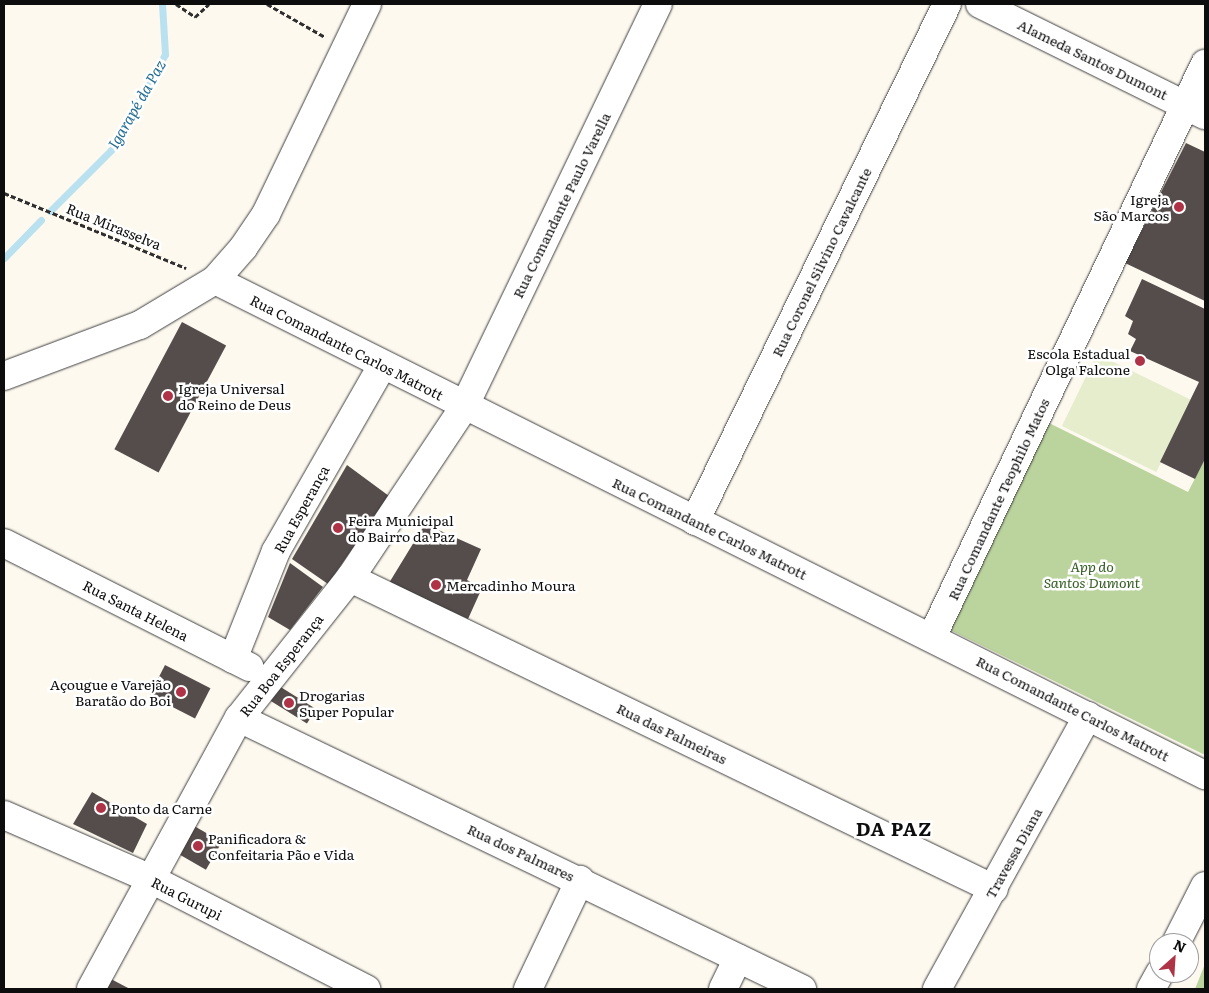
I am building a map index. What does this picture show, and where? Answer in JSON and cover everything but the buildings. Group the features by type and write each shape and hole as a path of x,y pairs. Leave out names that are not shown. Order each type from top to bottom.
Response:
{"street":[{"path":"4,376 140,325 215,280 242,248 266,214 367,4"},
{"name":"Rua Comandante Paulo Varella","path":"464,407 658,4"},
{"name":"Rua Coronel Silvino Cavalcante","path":"695,521 947,4"},
{"name":"Alameda Santos Dumont","path":"980,4 1195,110"},
{"name":"Rua Comandante Teophilo Matos","path":"932,637 1195,110 1205,64"},
{"name":"Rua Comandante Carlos Matrott","path":"215,280 382,366 932,637 1205,775"},
{"name":"Rua Esperança","path":"233,659 276,551 382,366"},
{"name":"Rua Boa Esperança","path":"91,989 239,718 268,677 350,578 464,407"},
{"name":"Rua Santa Helena","path":"4,543 268,677"},
{"name":"Rua das Palmeiras","path":"350,578 994,889"},
{"name":"Travessa Diana","path":"937,989 1088,716"},
{"name":"Rua dos Palmares","path":"239,718 580,880 802,989"},
{"name":"Rua Gurupi","path":"4,815 151,880 366,989"},
{"path":"528,989 580,880"},
{"path":"1181,933 1205,886"},
{"path":"723,989 738,958"}],"path":[{"path":"176,4 195,17 209,4"},
{"path":"267,4 346,48"},
{"name":"Rua Mirasselva","path":"4,193 215,280"}],"green space":[{"path":"1097,354 1191,400 1156,472 1062,426"},
{"name":"App do Santos Dumont","path":"1045,421 1188,492 1205,459 1205,755 938,624"},
{"path":"1205,964 1205,989 1195,989"}],"waterway":[{"name":"Igarapé da Paz","path":"50,211 111,150 165,54 162,4"},
{"name":"Igarapé da Paz","path":"4,258 41,220"}],"place":[{"name":"Igreja São Marcos","path":"1179,207"},
{"name":"Escola Estadual Olga Falcone","path":"1140,361"},
{"name":"Igreja Universal do Reino de Deus","path":"168,396"},
{"name":"Feira Municipal do Bairro da Paz","path":"338,528"},
{"name":"Mercadinho Moura","path":"436,585"},
{"name":"Açougue e Varejão Baratão do Boi","path":"181,692"},
{"name":"Drogarias Super Popular","path":"289,703"},
{"name":"Ponto da Carne","path":"101,808"},
{"name":"Panificadora & Confeitaria Pão e Vida","path":"198,846"}],"district":[{"name":"DA PAZ","path":"894,829"}]}
